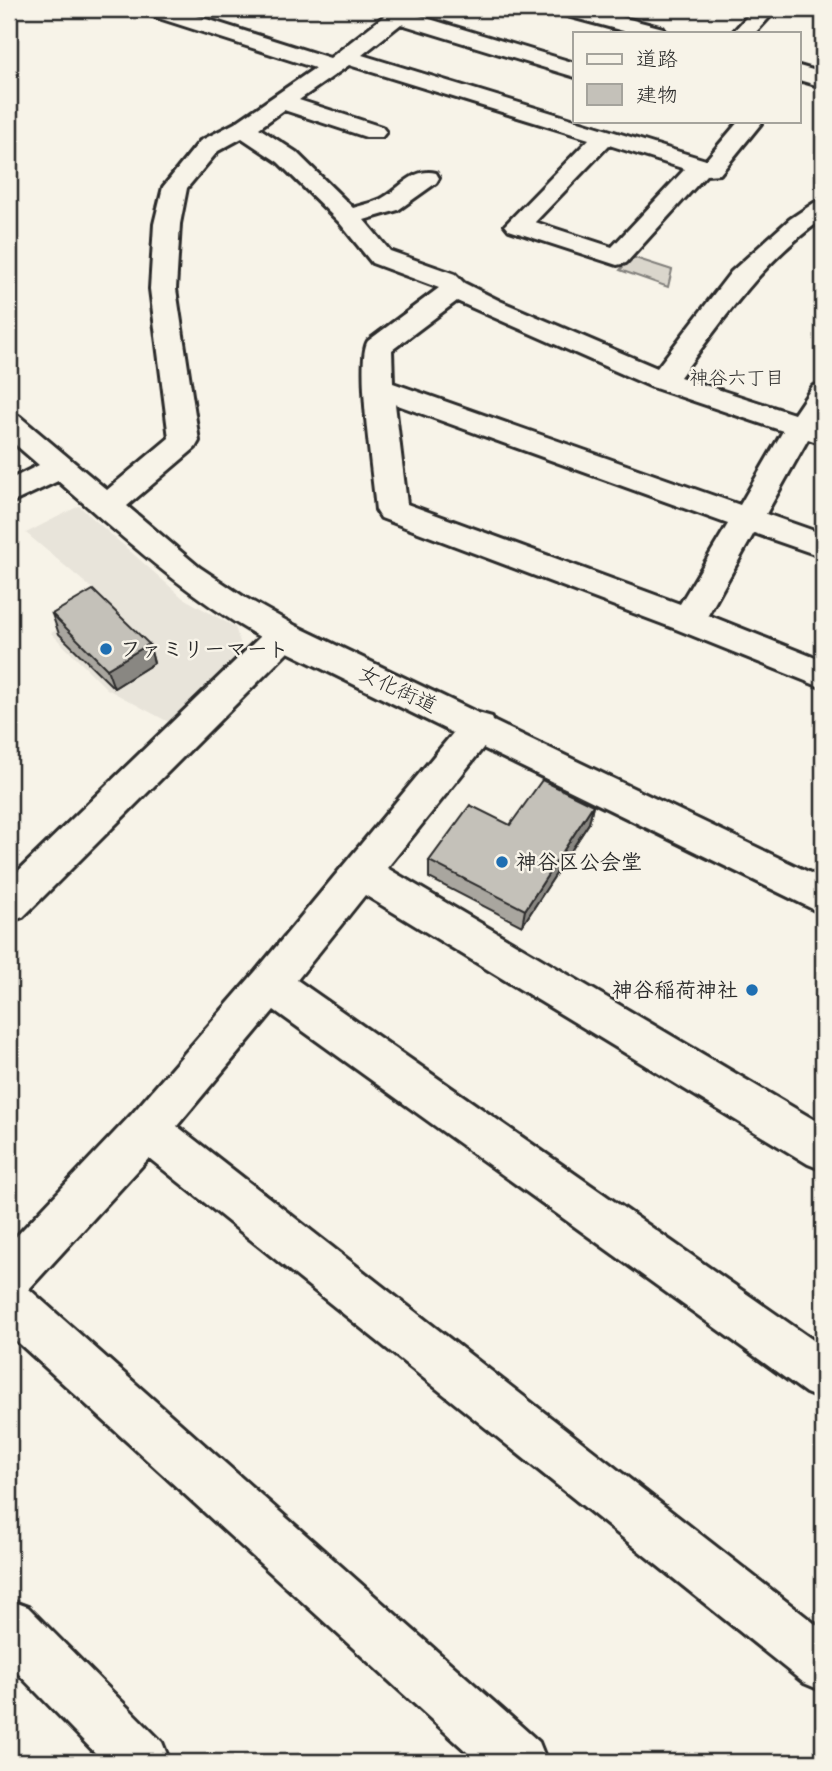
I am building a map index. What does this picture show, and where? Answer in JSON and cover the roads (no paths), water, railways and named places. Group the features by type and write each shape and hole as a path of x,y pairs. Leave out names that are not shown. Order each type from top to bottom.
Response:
{"street":[{"path":"154,9 711,169 745,122"},
{"path":"568,9 651,32"},
{"path":"625,25 642,9"},
{"path":"744,32 766,9"},
{"path":"107,507 184,440 163,289 167,224 175,187 209,146 283,102 340,62 402,12 573,69"},
{"path":"283,102 374,132"},
{"path":"243,128 287,157 348,217 381,257 446,280 456,289 490,307 662,381 812,430"},
{"path":"604,137 518,225 617,257 701,166"},
{"path":"348,217 388,205 427,178"},
{"path":"662,381 740,278 799,224 823,208"},
{"path":"456,289 378,348 379,388 393,510 688,620 823,675"},
{"path":"379,388 823,546"},
{"path":"688,620 747,519 812,430 823,393"},
{"name":"女化街道","path":"9,424 188,575 232,606 284,635 479,727 823,897"},
{"path":"9,493 60,467"},
{"path":"9,905 284,635"},
{"path":"9,1276 147,1129 270,984 479,727"},
{"path":"360,872 823,1149"},
{"path":"270,984 823,1376"},
{"path":"147,1129 823,1664"},
{"path":"9,1303 519,1762"},
{"path":"9,1626 142,1762"}],"place":[{"name":"ファミリーマート","path":"106,649"},
{"name":"神谷区公会堂","path":"502,862"},
{"name":"神谷稲荷神社","path":"752,990"}],"district":[{"name":"神谷六丁目","path":"737,377"}]}
